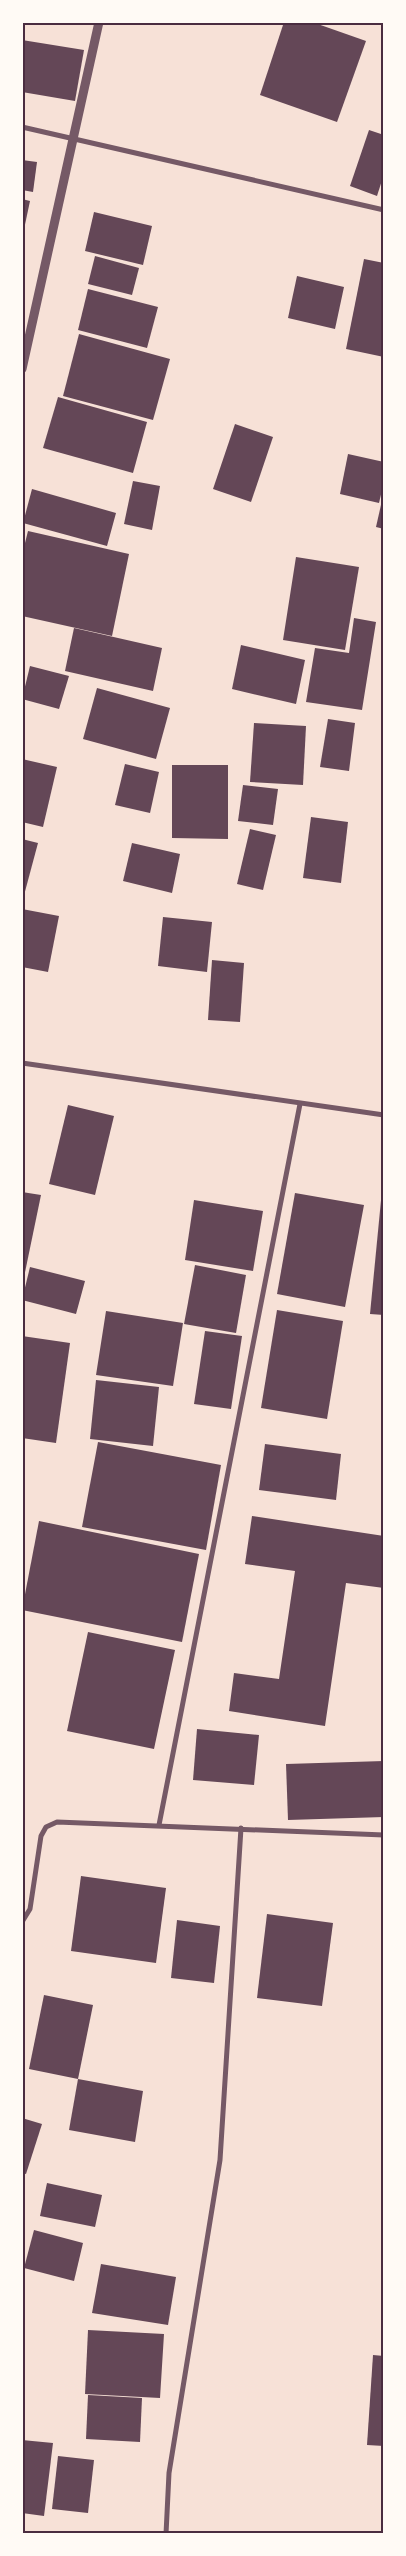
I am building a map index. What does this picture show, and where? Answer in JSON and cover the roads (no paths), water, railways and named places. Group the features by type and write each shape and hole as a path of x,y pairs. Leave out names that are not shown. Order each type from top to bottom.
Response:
{"street":[{"path":"22,368 75,141 100,22"},
{"path":"22,127 75,141 384,210"},
{"path":"22,1063 384,1115"},
{"path":"159,1825 300,1104"},
{"path":"22,1922 30,1909 41,1836 51,1824 67,1821 384,1835"},
{"path":"166,2534 169,2473 220,2160 241,1828"}]}
